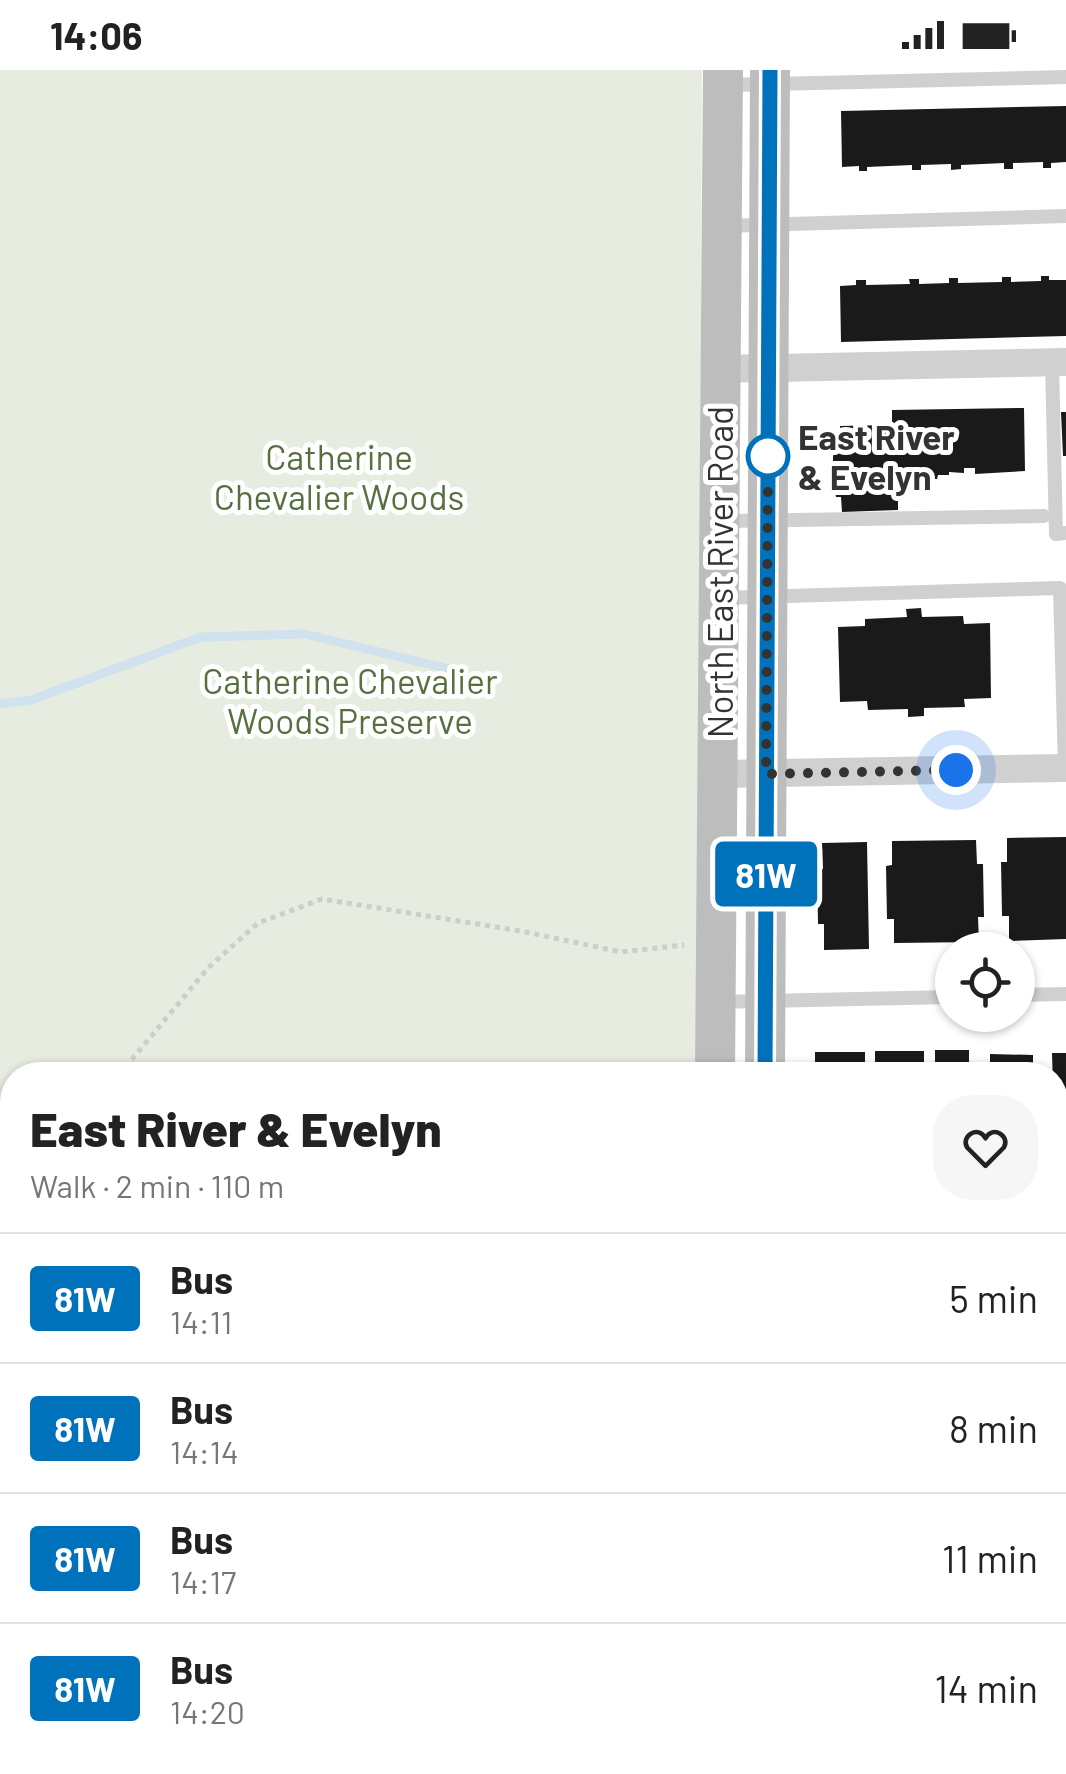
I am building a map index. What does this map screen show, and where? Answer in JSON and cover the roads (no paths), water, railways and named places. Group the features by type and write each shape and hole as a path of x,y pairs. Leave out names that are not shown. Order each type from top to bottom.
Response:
{"main road":[{"name":"North East River Road","path":"715,1062 722,77"},
{"name":"North East River Road","path":"765,1062 770,77"}],"street":[{"path":"720,369 1059,362"},
{"path":"718,774 1066,768"}],"lane":[{"path":"722,77 1066,77"},
{"path":"722,226 1066,216"},
{"path":"1059,362 1056,534 1066,533"},
{"path":"720,521 1044,516"},
{"path":"720,598 1060,588 1066,768"},
{"path":"1035,995 1066,994"},
{"path":"716,1002 935,997"}],"waterway":[{"path":"0,704 31,700 201,637 305,634 453,670"}],"place":[{"name":"East River & Evelyn","path":"768,456"}],"park label":[{"name":"Catherine Chevalier Woods","path":"339,476"},
{"name":"Catherine Chevalier Woods Preserve","path":"350,700"}]}
